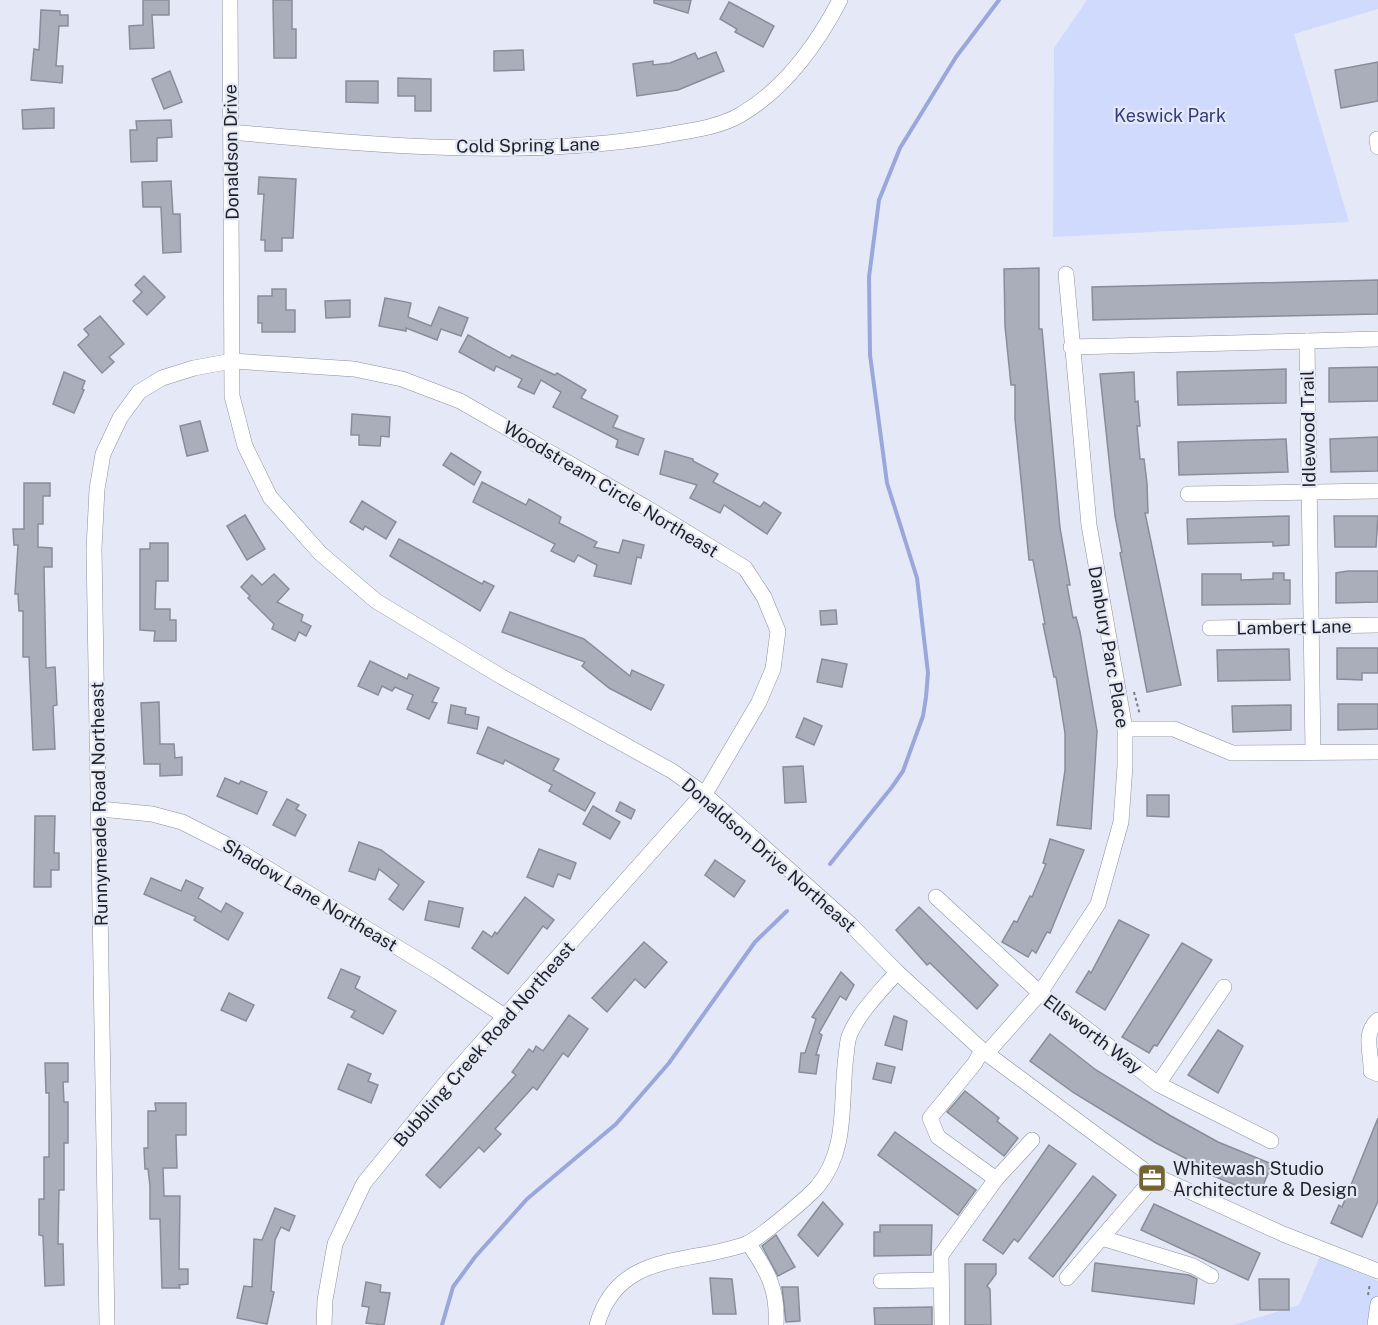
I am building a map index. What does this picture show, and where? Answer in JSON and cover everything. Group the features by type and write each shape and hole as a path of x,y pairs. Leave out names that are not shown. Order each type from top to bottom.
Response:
{"street":[{"name":"Donaldson Drive","path":"230,0 233,304"},
{"name":"Cold Spring Lane","path":"231,132 379,146 569,147 616,143 694,130 738,117 769,96 803,61 833,3"},
{"name":"Danbury Parc Place","path":"996,1179 938,1137 930,1118 975,1063 1040,993 1098,904 1121,822 1132,766 1089,525 1066,274"},
{"name":"Donaldson Drive Northeast","path":"233,304 232,396 245,446 270,497 320,553 376,601 502,677 672,771 703,793 850,924 897,972 985,1052 1144,1170 1283,1234 1378,1271"},
{"path":"1071,347 1378,339"},
{"name":"Idlewood Trail","path":"1307,341 1313,752"},
{"name":"Woodstream Circle Northeast","path":"232,361 354,369 402,379 460,401 745,568 764,597 778,631 773,669 759,702 703,793"},
{"name":"Runnymeade Road Northeast","path":"107,1325 94,549 97,489 103,454 120,418 139,392 162,378 194,368 232,361"},
{"path":"1188,494 1378,491"},
{"name":"Lambert Lane","path":"1210,628 1378,625"},
{"path":"1125,729 1174,729 1232,753 1378,752"},
{"name":"Bubbling Creek Road Northeast","path":"324,1325 325,1300 335,1244 364,1183 449,1078 506,1017 703,793"},
{"name":"Shadow Lane Northeast","path":"100,809 152,814 182,822 237,850 438,972 506,1017"},
{"name":"Ellsworth Way","path":"936,897 1040,993 1158,1084 1271,1140"},
{"path":"597,1325 603,1304 618,1284 632,1274 692,1256 748,1243 818,1187 830,1167 837,1146 844,1111 844,1068 849,1035 897,972"},
{"path":"1158,1084 1224,987"},
{"path":"1378,1020 1371,1026 1367,1040 1375,1051 1371,1071 1378,1074"},
{"path":"942,1325 941,1255 996,1179 1032,1140"},
{"path":"1067,1278 1155,1176"},
{"path":"1102,1238 1193,1266 1211,1276"},
{"path":"748,1243 769,1273 775,1298 776,1325"},
{"path":"880,1281 941,1280"},
{"path":"1375,1325 1378,1304"}],"path":[{"path":"1133,687 1140,716"}],"green space":[{"name":"Keswick Park","path":"1087,0 1378,0 1378,9 1294,34 1349,222 1053,237 1054,48"},
{"path":"1320,1256 1378,1281 1378,1325 1233,1325 1299,1305"}],"building":[{"path":"143,0 169,0 169,15 152,15 154,48 130,49 129,26 143,25"},
{"path":"273,0 292,0 292,29 296,29 296,58 274,58"},
{"path":"654,0 691,0 688,13 654,3"},
{"path":"729,2 774,26 763,47 735,32 737,29 720,19"},
{"path":"41,10 60,11 60,15 68,15 68,26 59,26 56,66 63,66 62,83 31,80 34,49 39,50"},
{"path":"523,50 524,70 494,71 494,51"},
{"path":"716,52 724,71 678,90 637,96 633,64 653,61 653,65 670,63 695,53 698,59"},
{"path":"1378,62 1378,101 1341,108 1335,70"},
{"path":"170,71 182,102 164,109 152,79"},
{"path":"398,78 431,79 431,111 415,111 415,96 398,96"},
{"path":"346,81 378,81 378,103 346,102"},
{"path":"54,108 54,128 23,129 22,110"},
{"path":"171,120 172,137 157,138 157,161 131,162 130,130 137,130 136,121"},
{"path":"259,177 296,179 293,238 282,238 282,251 265,251 265,240 261,240 264,194 258,194"},
{"path":"171,181 173,214 180,214 181,252 163,253 161,207 143,207 142,182"},
{"path":"1039,268 1039,329 1042,329 1060,528 1070,585 1067,585 1073,618 1076,617 1080,632 1097,731 1091,829 1057,825 1065,770 1065,733 1056,677 1054,677 1043,624 1045,624 1033,560 1029,560 1015,419 1015,385 1011,385 1005,326 1004,269"},
{"path":"144,276 165,297 147,315 133,301 142,292 135,285"},
{"path":"1378,280 1378,314 1093,320 1092,287"},
{"path":"272,289 286,289 286,310 295,310 295,332 262,332 262,323 258,323 258,296 272,296"},
{"path":"385,298 411,303 408,317 431,326 439,307 468,318 461,336 441,329 437,340 406,328 406,331 379,326"},
{"path":"350,300 350,317 326,318 325,301"},
{"path":"100,316 124,344 109,357 114,362 102,373 78,345 89,335 84,329"},
{"path":"468,335 510,358 512,355 555,375 557,373 586,390 581,398 618,416 613,427 644,439 638,455 616,447 618,440 553,407 561,392 541,380 534,394 518,387 522,379 496,366 494,371 459,352"},
{"path":"1378,367 1378,401 1329,402 1329,368"},
{"path":"1286,369 1286,403 1178,405 1177,372"},
{"path":"64,372 85,381 82,389 84,390 74,413 53,404"},
{"path":"1134,372 1135,402 1138,401 1140,426 1137,426 1140,459 1144,459 1147,483 1148,513 1145,513 1181,685 1147,692 1120,553 1122,552 1115,516 1100,374"},
{"path":"352,414 390,417 389,437 381,436 380,446 359,445 359,435 351,435"},
{"path":"200,421 208,451 187,456 180,426"},
{"path":"1378,437 1378,471 1331,472 1330,439"},
{"path":"1286,439 1288,472 1179,475 1178,442"},
{"path":"665,451 693,459 718,474 713,482 760,507 764,502 781,513 767,534 724,505 720,513 690,498 697,485 660,474"},
{"path":"451,453 481,472 474,485 443,465"},
{"path":"482,482 526,505 529,499 561,517 559,523 597,542 594,547 619,553 623,540 644,545 641,558 637,557 631,584 594,576 597,565 578,555 574,562 551,551 555,544 473,502"},
{"path":"24,483 50,483 50,496 43,496 43,524 38,524 38,547 52,548 52,567 44,567 46,668 55,667 57,705 53,706 55,749 33,750 29,657 23,657 23,611 19,611 18,594 15,594 18,545 14,545 13,529 24,529"},
{"path":"362,501 396,522 386,539 365,526 363,530 350,522"},
{"path":"245,515 265,549 247,560 227,526"},
{"path":"1289,516 1289,545 1273,546 1273,542 1188,544 1187,519"},
{"path":"1334,516 1378,516 1376,547 1335,547"},
{"path":"399,539 482,584 484,581 494,586 480,611 390,556"},
{"path":"150,543 168,543 168,581 156,581 155,609 170,609 170,620 176,620 176,641 154,641 155,631 140,630 140,549 150,549"},
{"path":"1378,571 1378,602 1336,603 1336,573"},
{"path":"1273,573 1284,573 1284,580 1290,580 1290,604 1202,605 1202,574 1241,574 1241,580 1273,579"},
{"path":"274,574 289,589 277,602 303,615 301,621 311,626 306,636 299,632 295,641 272,629 274,624 248,598 250,596 241,587 252,575 262,585"},
{"path":"836,610 837,624 821,625 820,611"},
{"path":"510,612 584,639 630,676 632,670 664,685 651,710 609,688 582,666 585,662 502,632"},
{"path":"1337,648 1378,648 1378,673 1362,673 1362,680 1337,679"},
{"path":"1289,649 1290,680 1218,681 1217,650"},
{"path":"822,659 847,664 842,687 817,682"},
{"path":"370,661 407,679 409,674 439,688 432,702 437,703 429,719 407,709 413,695 395,687 392,691 382,686 378,695 358,686"},
{"path":"159,702 160,744 174,744 175,758 182,757 182,775 160,776 160,764 144,764 141,703"},
{"path":"1338,704 1378,704 1378,729 1338,730"},
{"path":"451,705 466,708 465,714 479,717 477,729 448,723"},
{"path":"1291,705 1291,730 1233,732 1232,706"},
{"path":"804,718 822,726 814,745 796,737"},
{"path":"488,727 559,759 553,770 595,793 585,811 549,791 552,785 505,760 503,764 477,753"},
{"path":"803,766 806,802 785,803 783,767"},
{"path":"225,778 239,784 241,781 267,792 257,814 217,796"},
{"path":"1147,795 1169,795 1169,817 1147,816"},
{"path":"287,799 299,805 296,809 306,815 295,836 273,825"},
{"path":"620,802 635,810 631,819 616,811"},
{"path":"593,806 620,822 610,839 583,824"},
{"path":"35,816 55,816 54,853 59,853 59,870 51,870 51,887 34,887"},
{"path":"1050,839 1084,850 1050,933 1047,932 1036,953 1032,950 1028,957 1002,942 1014,921 1017,922 1030,896 1032,897 1046,864 1043,863"},
{"path":"359,842 381,850 424,882 403,910 389,899 399,885 379,869 375,880 349,871"},
{"path":"539,849 576,863 570,879 558,874 553,887 527,877"},
{"path":"715,860 745,881 734,897 705,875"},
{"path":"151,878 181,891 186,880 203,888 198,898 221,912 226,903 243,913 228,940 194,920 196,917 144,894"},
{"path":"525,897 554,920 547,929 543,926 508,974 472,948 483,931 492,937 495,932 497,934"},
{"path":"429,901 463,908 459,927 425,920"},
{"path":"919,907 998,985 977,1009 930,963 927,965 896,930"},
{"path":"1119,920 1149,935 1105,1010 1076,992 1089,971 1091,973"},
{"path":"644,942 667,962 645,988 635,979 607,1012 592,998"},
{"path":"1182,943 1212,960 1157,1046 1154,1045 1149,1053 1122,1037"},
{"path":"341,969 360,977 355,988 396,1011 383,1034 351,1017 355,1011 328,998"},
{"path":"841,972 854,985 846,1000 840,996 819,1033 822,1035 816,1055 819,1055 816,1074 799,1072 801,1053 805,1053 816,1019 812,1017"},
{"path":"229,993 254,1005 246,1021 221,1010"},
{"path":"569,1015 588,1029 568,1057 563,1053 537,1090 533,1087 495,1129 501,1134 484,1152 479,1147 440,1188 426,1175 516,1075 512,1072 529,1049 533,1052 536,1046 543,1051"},
{"path":"894,1016 907,1021 902,1050 885,1045"},
{"path":"1218,1030 1243,1046 1218,1093 1188,1075"},
{"path":"1050,1034 1096,1070 1171,1116 1218,1142 1272,1164 1259,1195 1209,1174 1210,1171 1156,1143 1074,1093 1030,1061"},
{"path":"45,1063 68,1063 68,1082 63,1082 64,1102 68,1102 68,1143 64,1143 64,1190 59,1190 58,1244 63,1244 64,1285 45,1286 43,1236 39,1235 39,1199 44,1199 44,1157 49,1157 49,1093 46,1093"},
{"path":"877,1063 895,1067 891,1083 873,1079"},
{"path":"348,1064 371,1074 368,1081 378,1085 371,1103 338,1089"},
{"path":"965,1091 999,1118 997,1121 1018,1138 1004,1156 947,1112"},
{"path":"155,1103 186,1103 186,1135 176,1135 177,1168 163,1168 164,1196 180,1196 179,1269 188,1269 188,1284 179,1285 180,1288 162,1288 160,1219 150,1219 150,1186 148,1169 145,1169 144,1148 148,1148 148,1111 156,1111"},
{"path":"1378,1118 1378,1201 1362,1237 1331,1223 1339,1205 1342,1207"},
{"path":"895,1132 976,1190 958,1215 878,1155"},
{"path":"1049,1145 1076,1164 1018,1242 1014,1239 1003,1254 983,1240"},
{"path":"1093,1176 1116,1195 1053,1277 1029,1258"},
{"path":"823,1202 843,1224 818,1256 798,1235"},
{"path":"1154,1204 1260,1253 1248,1280 1141,1230"},
{"path":"275,1208 295,1216 289,1231 281,1227 275,1240 271,1291 274,1292 267,1324 237,1318 244,1286 252,1287 254,1239 262,1240"},
{"path":"880,1225 932,1225 931,1255 874,1256 874,1232 880,1232"},
{"path":"776,1235 795,1267 778,1276 762,1246"},
{"path":"1095,1263 1189,1275 1197,1279 1194,1304 1092,1291"},
{"path":"965,1264 996,1264 996,1274 987,1286 990,1289 991,1325 965,1325"},
{"path":"710,1278 732,1279 736,1314 713,1314"},
{"path":"1259,1279 1289,1279 1289,1310 1260,1310"},
{"path":"366,1282 381,1285 380,1292 390,1293 384,1325 366,1323 369,1307 362,1306"},
{"path":"782,1287 798,1287 800,1321 786,1322"},
{"path":"932,1307 932,1325 875,1325 874,1308"}],"waterway":[{"path":"830,864 903,771 923,716 928,673 917,578 887,483 870,355 869,277 879,200 900,148 956,57 999,0"},
{"path":"442,1325 453,1287 475,1257 527,1199 616,1124 669,1063 755,942 787,911"}],"place":[{"name":"Whitewash Studio Architecture & Design","path":"1152,1178"}]}
